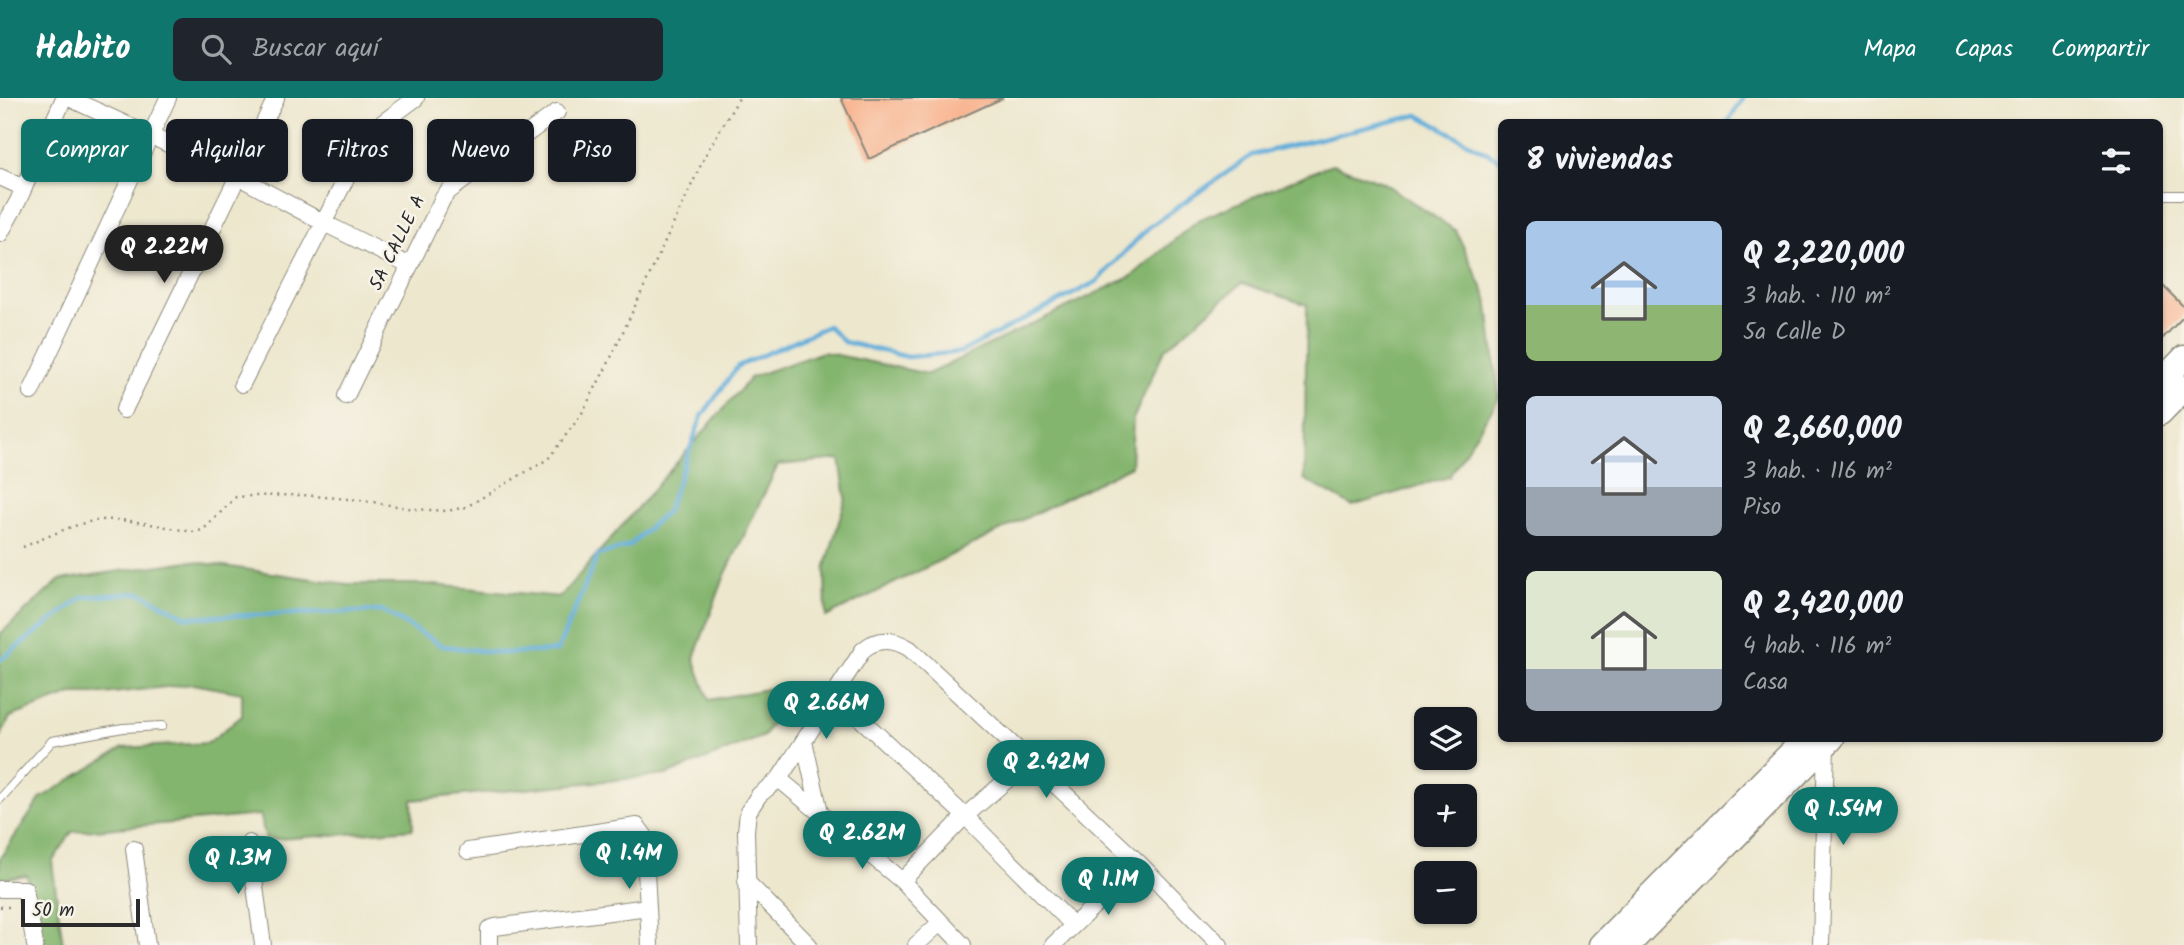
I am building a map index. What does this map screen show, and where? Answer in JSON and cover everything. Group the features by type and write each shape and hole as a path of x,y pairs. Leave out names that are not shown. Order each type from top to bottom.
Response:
{"highway":[{"path":"2163,380 2184,358"},
{"path":"2163,410 2184,388"},
{"path":"1601,945 1819,742"},
{"path":"1628,945 1819,742"}],"street":[{"path":"0,234 24,188 64,98"},
{"path":"69,98 115,119"},
{"path":"152,131 168,98"},
{"path":"266,119 276,98"},
{"path":"242,384 369,134 416,98"},
{"name":"5A CALLE A","path":"346,396 443,198 557,112"},
{"path":"0,177 24,188"},
{"path":"31,392 128,182"},
{"path":"124,410 234,182"},
{"path":"248,182 410,266"},
{"path":"749,945 746,831 748,812 759,795 779,779 863,650 878,640 900,643 911,649 1139,863 1211,942"},
{"path":"835,695 965,816 1073,925"},
{"path":"804,741 820,812"},
{"path":"1821,742 1821,945"},
{"path":"902,881 965,816 1030,760"},
{"path":"779,779 902,881 963,945"},
{"path":"468,851 637,826 644,835 650,945"},
{"path":"249,843 263,945"},
{"path":"134,849 147,945"},
{"path":"1053,945 1139,863"},
{"path":"747,881 809,945"},
{"path":"0,889 25,889 35,945"},
{"path":"489,945 489,929 495,927 648,907"},
{"path":"916,945 941,922"}],"lane":[{"path":"2163,195 2184,195"},
{"path":"0,799 52,741 123,728 162,726"}],"path":[{"path":"23,547 96,520 203,530 236,497 302,495 360,499 414,509 447,511 466,507 548,458 587,405 707,152 739,98"}],"green space":[{"path":"1332,164 1382,182 1456,231 1487,298 1498,400 1449,477 1352,506 1304,479 1307,305 1242,283 1164,350 1133,419 1131,466 826,617 825,569 846,498 840,459 778,465 725,575 694,658 709,700 794,684 764,736 666,775 412,800 413,829 266,840 260,815 72,832 52,862 63,945 40,945 27,875 0,879 0,858 41,798 123,748 208,743 242,716 242,693 193,684 103,694 72,694 10,717 0,738 0,634 60,580 189,561 347,584 423,584 560,597 751,377 823,352 928,374 1132,276 1198,220"}],"building":[{"path":"841,98 1003,98 869,159"},
{"path":"2163,286 2184,307 2184,316 2163,338"}],"waterway":[{"path":"1730,119 1743,98"},
{"path":"0,660 83,597 141,593 187,617 383,611 443,646 500,653 557,651 598,555 629,546 667,511 702,416 738,366 828,326 844,342 908,357 961,352 1096,282 1149,227 1252,155 1418,115 1498,159"}]}
